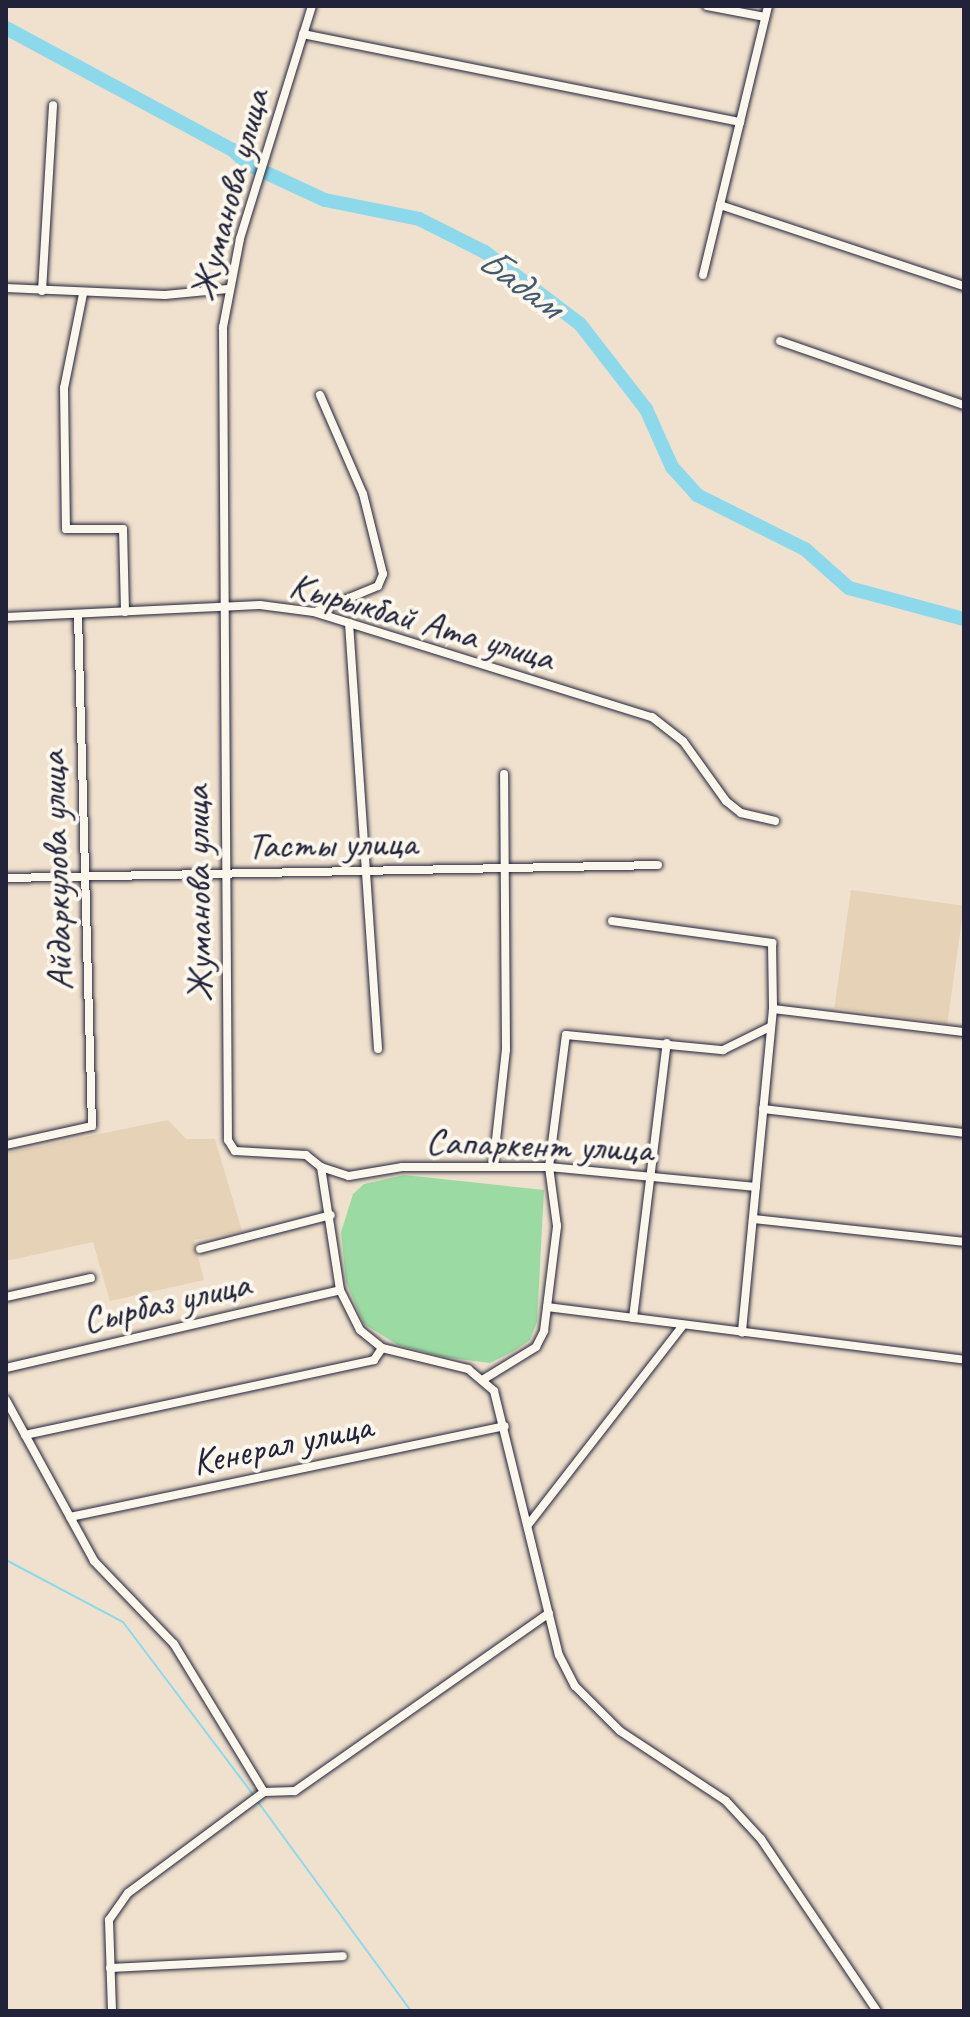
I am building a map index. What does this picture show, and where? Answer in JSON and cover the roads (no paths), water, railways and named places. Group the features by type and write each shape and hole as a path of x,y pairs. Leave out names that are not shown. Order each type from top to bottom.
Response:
{"street":[{"name":"Жуманова улица","path":"312,6 240,239 228,289 222,607 228,1140 235,1151 306,1155 321,1167"},
{"path":"707,6 765,17"},
{"path":"703,275 768,6"},
{"path":"303,34 740,122"},
{"path":"42,291 53,105"},
{"path":"720,205 964,286"},
{"path":"6,288 83,294 228,289"},
{"path":"83,294 64,388 66,529 123,529 125,612"},
{"path":"780,341 964,405"},
{"path":"314,612 378,586 383,574 363,494 320,395"},
{"name":"Кырыкбай Ата улица","path":"6,617 222,607 314,612 652,717 683,741 726,801 741,813 775,821"},
{"name":"Айдаркулова улица","path":"6,1145 92,1126 78,615"},
{"path":"349,623 378,1049"},
{"path":"493,1167 506,1050 508,868 504,774"},
{"name":"Тасты улица","path":"6,878 658,865"},
{"path":"612,921 772,943 773,1009 742,1333"},
{"path":"773,1009 964,1032"},
{"path":"321,1167 331,1215 340,1290 360,1330 382,1348 484,1379 536,1347 547,1307 557,1226 549,1167 566,1035 723,1050 770,1027"},
{"path":"633,1318 653,1177 667,1043"},
{"path":"763,1109 964,1133"},
{"name":"Сапаркент улица","path":"321,1167 349,1176 493,1167 549,1167 756,1187"},
{"path":"200,1249 331,1215"},
{"path":"753,1219 964,1242"},
{"path":"6,1297 91,1278"},
{"name":"Сырбаз улица","path":"6,1368 340,1290"},
{"path":"547,1307 964,1360"},
{"path":"528,1525 683,1325"},
{"path":"25,1435 374,1360 382,1348"},
{"path":"484,1379 505,1426 565,1670 591,1705 726,1801 761,1839 877,2011"},
{"path":"6,1400 94,1561 174,1644 264,1792"},
{"name":"Кенерал улица","path":"70,1517 505,1426"},
{"path":"112,2011 110,1968 114,1906 264,1792 295,1791 549,1613"},
{"path":"110,1968 343,1956"}],"waterway":[{"name":"Бадам","path":"6,28 233,150 247,164 325,200 419,219 485,252 580,324 646,409 672,467 697,495 805,549 849,588 964,619"},
{"path":"6,1560 123,1622 255,1797"},
{"path":"258,1802 411,2011"}]}
